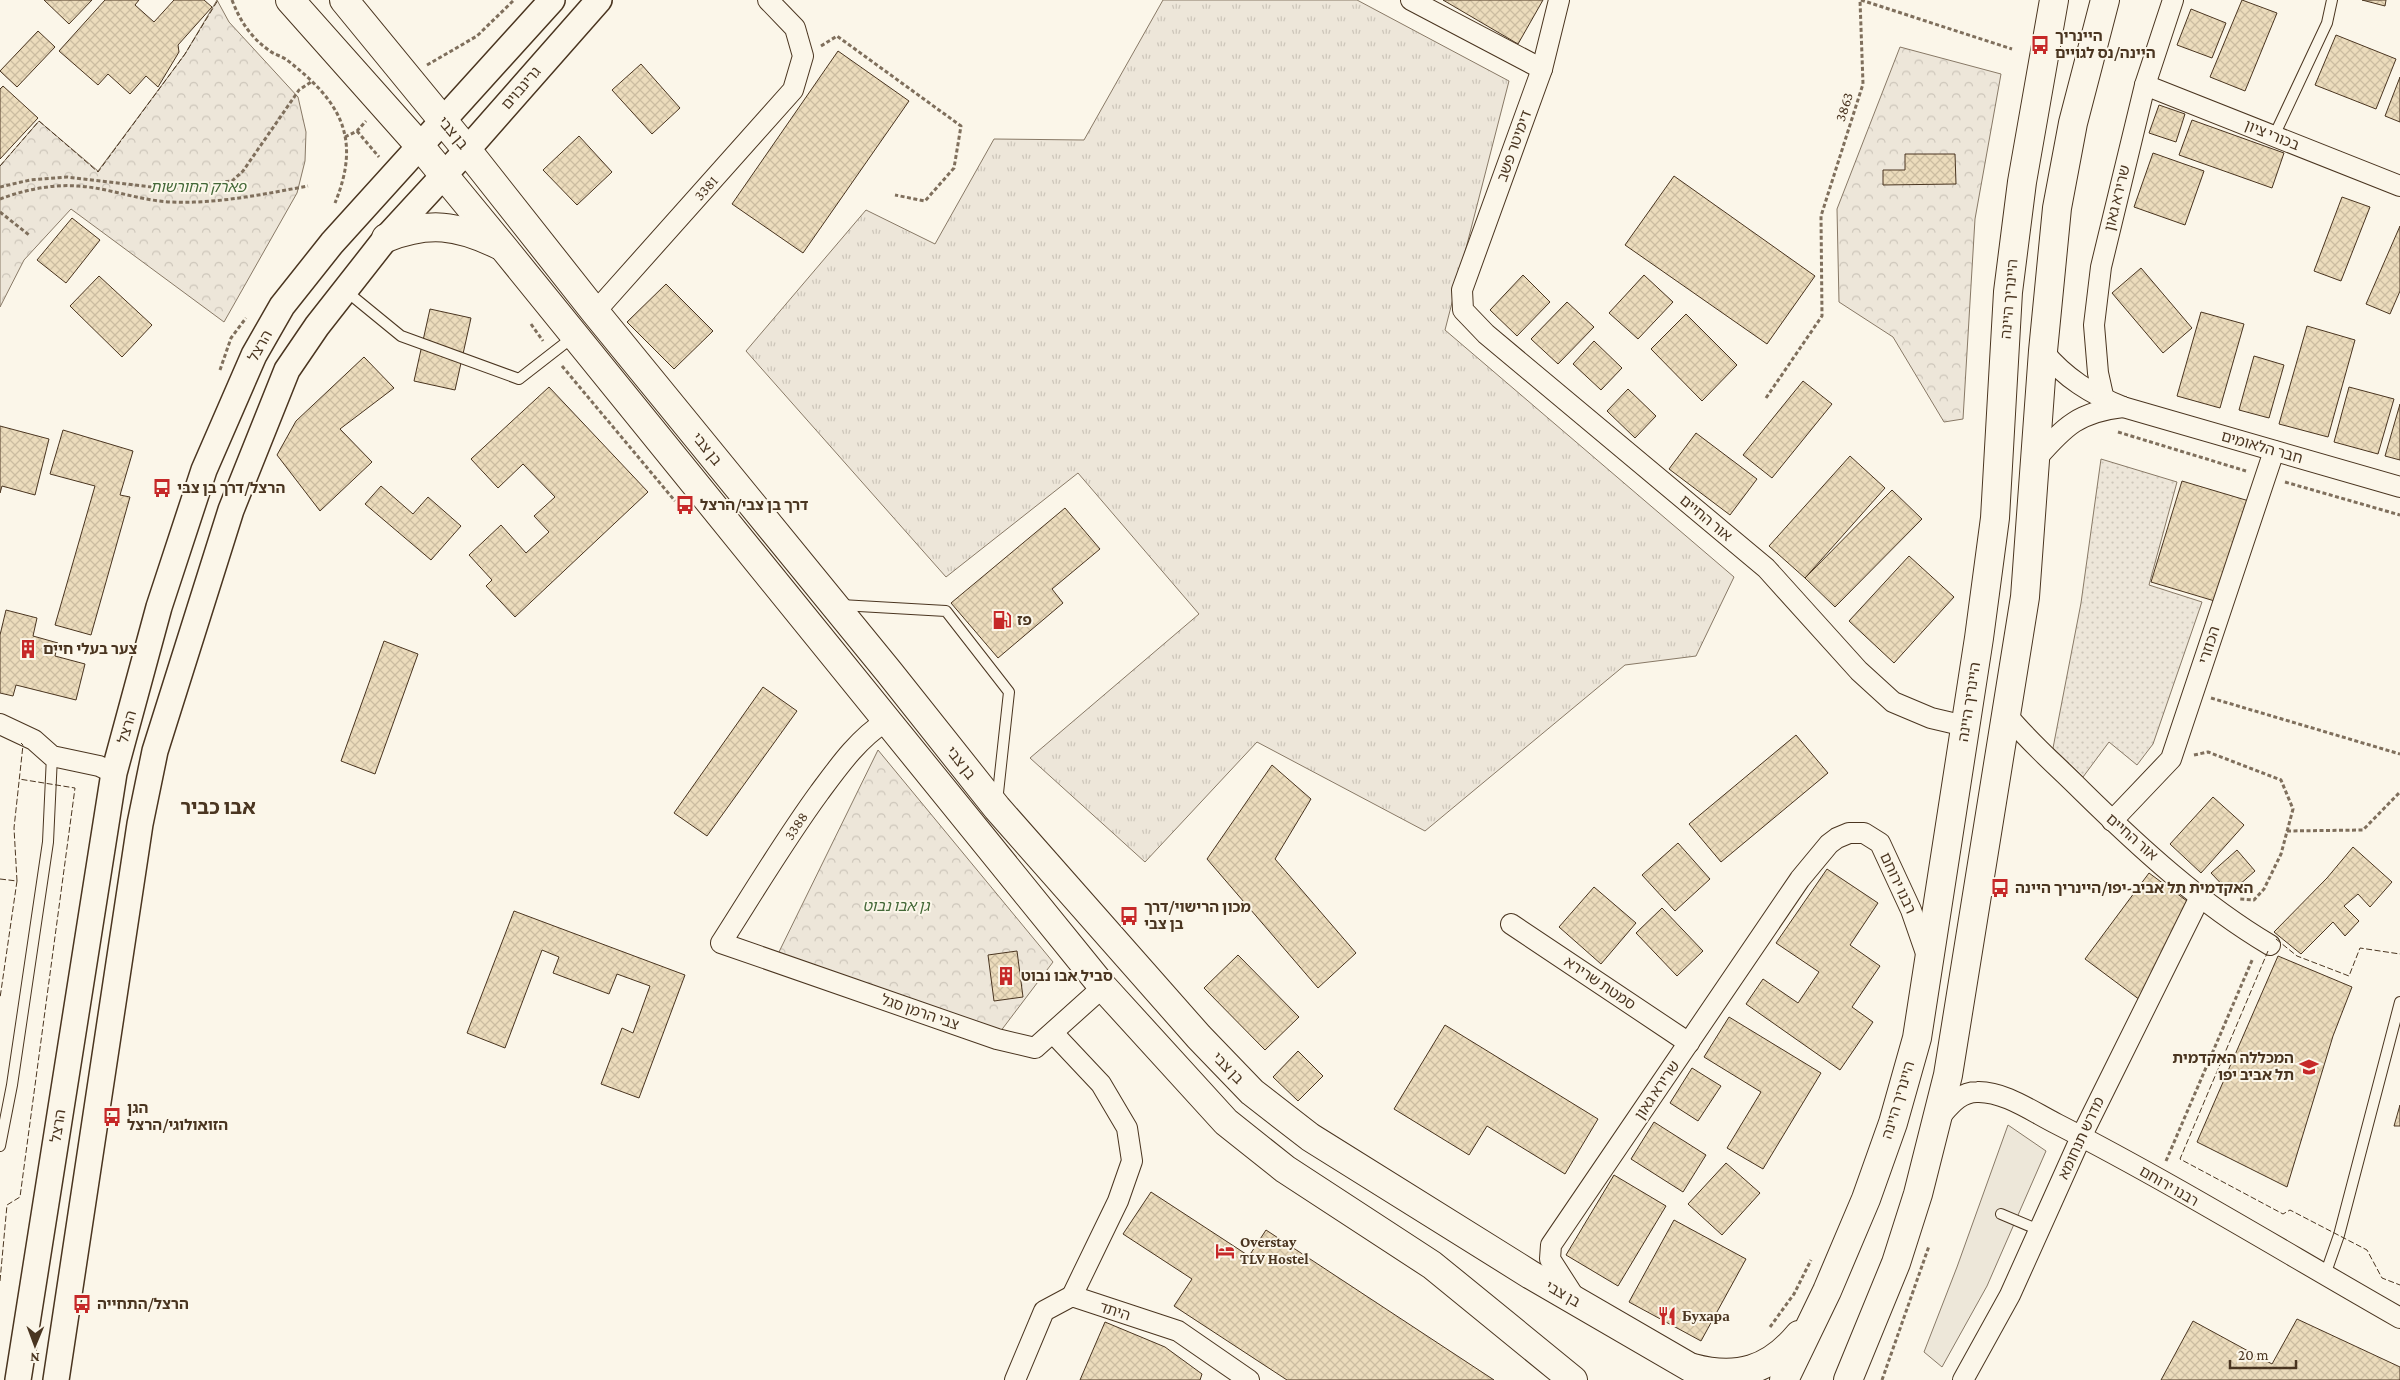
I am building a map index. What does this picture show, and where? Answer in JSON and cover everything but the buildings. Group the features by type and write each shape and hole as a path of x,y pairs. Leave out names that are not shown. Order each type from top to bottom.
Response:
{"main road":[{"name":"בן צבי","path":"290,0 419,145 503,247 1102,987 1226,1122 1286,1168 1432,1265 1573,1380"},
{"name":"בן צבי","path":"344,0 997,808 1199,1037 1252,1092 1310,1137 1578,1303 1702,1374 1728,1374 1763,1365 1778,1357 1815,1317"},
{"name":"היינריך היינה","path":"1784,1380 1815,1317 1866,1200 1893,1123 1917,1038 1930,963 1995,518 2008,292 2022,182 2054,0"},
{"path":"1848,1380 1896,1263 1918,1194 1948,1075 1964,987 2026,597 2043,351 2056,208 2073,123 2105,0"},
{"path":"386,238 404,230 441,226 480,236 503,247"}],"street":[{"path":"419,145 552,0"},
{"name":"גרינבוים","path":"442,174 467,150 599,0"},
{"path":"768,0 795,28 803,56"},
{"path":"1411,0 1542,69"},
{"name":"דימיטר פשב","path":"1462,290 1542,69 1559,0"},
{"name":"שרירא גאון","path":"2104,400 2098,374 2094,325 2101,267 2145,84 2173,0"},
{"name":"3381","path":"595,312 793,90 803,56"},
{"name":"בכורי ציון","path":"2145,84 2400,186"},
{"name":"הרצל","path":"18,1380 114,773 159,607 195,496 224,421 254,355 282,306 332,242 419,145"},
{"path":"56,1380 142,817 155,751 231,510 259,437 288,370 345,290 386,238 442,174"},
{"name":"אור החיים","path":"1462,290 1463,310 1486,334 1766,568 1859,671 1893,702 1931,718 1965,726"},
{"name":"חבר הלאומים","path":"2043,351 2066,376 2104,400 2400,487"},
{"name":"חבר הלאומים","path":"2037,458 2060,431 2078,418 2091,412 2123,407"},
{"name":"הכוזרי","path":"2112,820 2171,760 2274,451"},
{"name":"אור החיים","path":"2007,715 2022,733 2112,820 2200,897 2265,942"},
{"path":"130,717 155,751"},
{"name":"3388","path":"721,943 796,825 833,774 867,733 886,721"},
{"path":"0,724 34,740 52,756 99,766 114,773 130,792 142,817"},
{"name":"רבנו ירוחם","path":"1800,879 1828,844 1837,838 1849,833 1864,833 1880,843 1911,910 1930,963"},
{"name":"שרירא גאון","path":"1578,1303 1550,1259 1551,1245 1800,879"},
{"name":"מדרש תנחומא","path":"1963,1380 2010,1295 2081,1137 2200,897"},
{"name":"סמטת שרירא","path":"1511,924 1689,1043"},
{"name":"צבי הרמן סגל","path":"721,943 997,1039 1035,1048 1102,987"},
{"path":"1015,1380 1044,1311 1072,1296 1118,1201 1132,1162 1127,1128 1102,1084 1053,1033"},
{"name":"רבנו ירוחם","path":"1937,1120 1954,1101 1962,1096 1976,1092 2002,1096 2081,1137 2400,1318"},
{"name":"היתד","path":"1072,1296 1178,1332 1249,1380"}],"lane":[{"path":"2274,136 2327,23 2332,0"},
{"path":"345,290 401,336 519,379 574,337"},
{"path":"834,605 946,611 1009,692 997,808"},
{"path":"0,1146 12,1085 48,842 52,756"},
{"path":"2325,1276 2339,1235 2400,1002"},
{"path":"2001,1214 2039,1230"}],"path":[{"path":"232,0 238,16 248,32 272,53 285,59 328,97 340,116 348,151 342,187 333,209"},
{"path":"1860,0 2012,49"},
{"name":"3863","path":"1766,398 1822,316 1821,216 1863,84 1860,0"},
{"path":"803,56 837,36 961,126 954,168 925,201 894,195"},
{"path":"0,187 30,180 67,177 168,189 232,181 243,171 300,90 311,82"},
{"path":"0,199 17,193 46,188 78,186 150,200 201,202 242,198 308,186"},
{"path":"0,212 29,235"},
{"path":"2194,692 2400,754"},
{"path":"2171,760 2208,752 2281,780 2292,810 2282,854 2264,889 2254,900 2200,897"},
{"path":"2287,831 2363,830 2400,792"},
{"path":"2158,1180 2265,942"}],"green space":[{"name":"פארק החורשות","path":"217,0 229,22 298,97 306,132 305,161 297,193 224,322 71,209 24,260 0,307 0,166 39,121 98,171 185,54"},
{"path":"1163,0 1357,0 1509,81 1445,330 1734,577 1696,656 1625,665 1425,831 1257,742 1145,862 1030,758 1199,614 1078,473 946,577 746,351 866,210 935,244 994,139 1084,140"},
{"path":"1900,47 2001,74 1975,219 1963,419 1944,422 1893,337 1839,302 1837,209"},
{"path":"2101,459 2177,482 2149,585 2202,602 2153,744 2137,765 2109,742 2083,777 2053,748 2081,603"},
{"name":"גן אבו נבוט","path":"878,750 1053,962 1000,1032 777,956"}],"shaded area":[{"path":"2008,1125 2046,1151 1987,1286 1942,1367 1924,1352"}],"fence":[{"path":"0,166 39,121 98,172 185,54 218,0"},
{"path":"17,881 14,828 23,745 21,743"},
{"path":"0,1281 7,1205 20,1197 75,788 19,779"},
{"path":"0,879 17,881 0,998"},
{"path":"2276,939 2297,956 2349,976 2360,948 2400,954"},
{"path":"2268,951 2180,1159 2283,1214 2290,1210 2367,1250 2382,1278 2400,1285"}],"place":[{"name":"היינריך היינה/נס לגויים","path":"2040,45"},
{"name":"הרצל/דרך בן צבי","path":"162,488"},
{"name":"דרך בן צבי/הרצל","path":"685,505"},
{"name":"פז","path":"1002,620"},
{"name":"צער בעלי חיים","path":"28,649"},
{"name":"האקדמית תל אביב-יפו/היינריך היינה","path":"2000,888"},
{"name":"מכון הרישוי/דרך בן צבי","path":"1129,916"},
{"name":"סביל אבו נבוט","path":"1006,976"},
{"name":"המכללה האקדמית תל אביב יפו","path":"2309,1067"},
{"name":"הגן הזואולוגי/הרצל","path":"112,1117"},
{"name":"Overstay TLV Hostel","path":"1225,1251"},
{"name":"הרצל/התחייה","path":"82,1304"},
{"name":"Бухара","path":"1667,1316"}],"district":[{"name":"אבו כביר","path":"218,807"}]}
